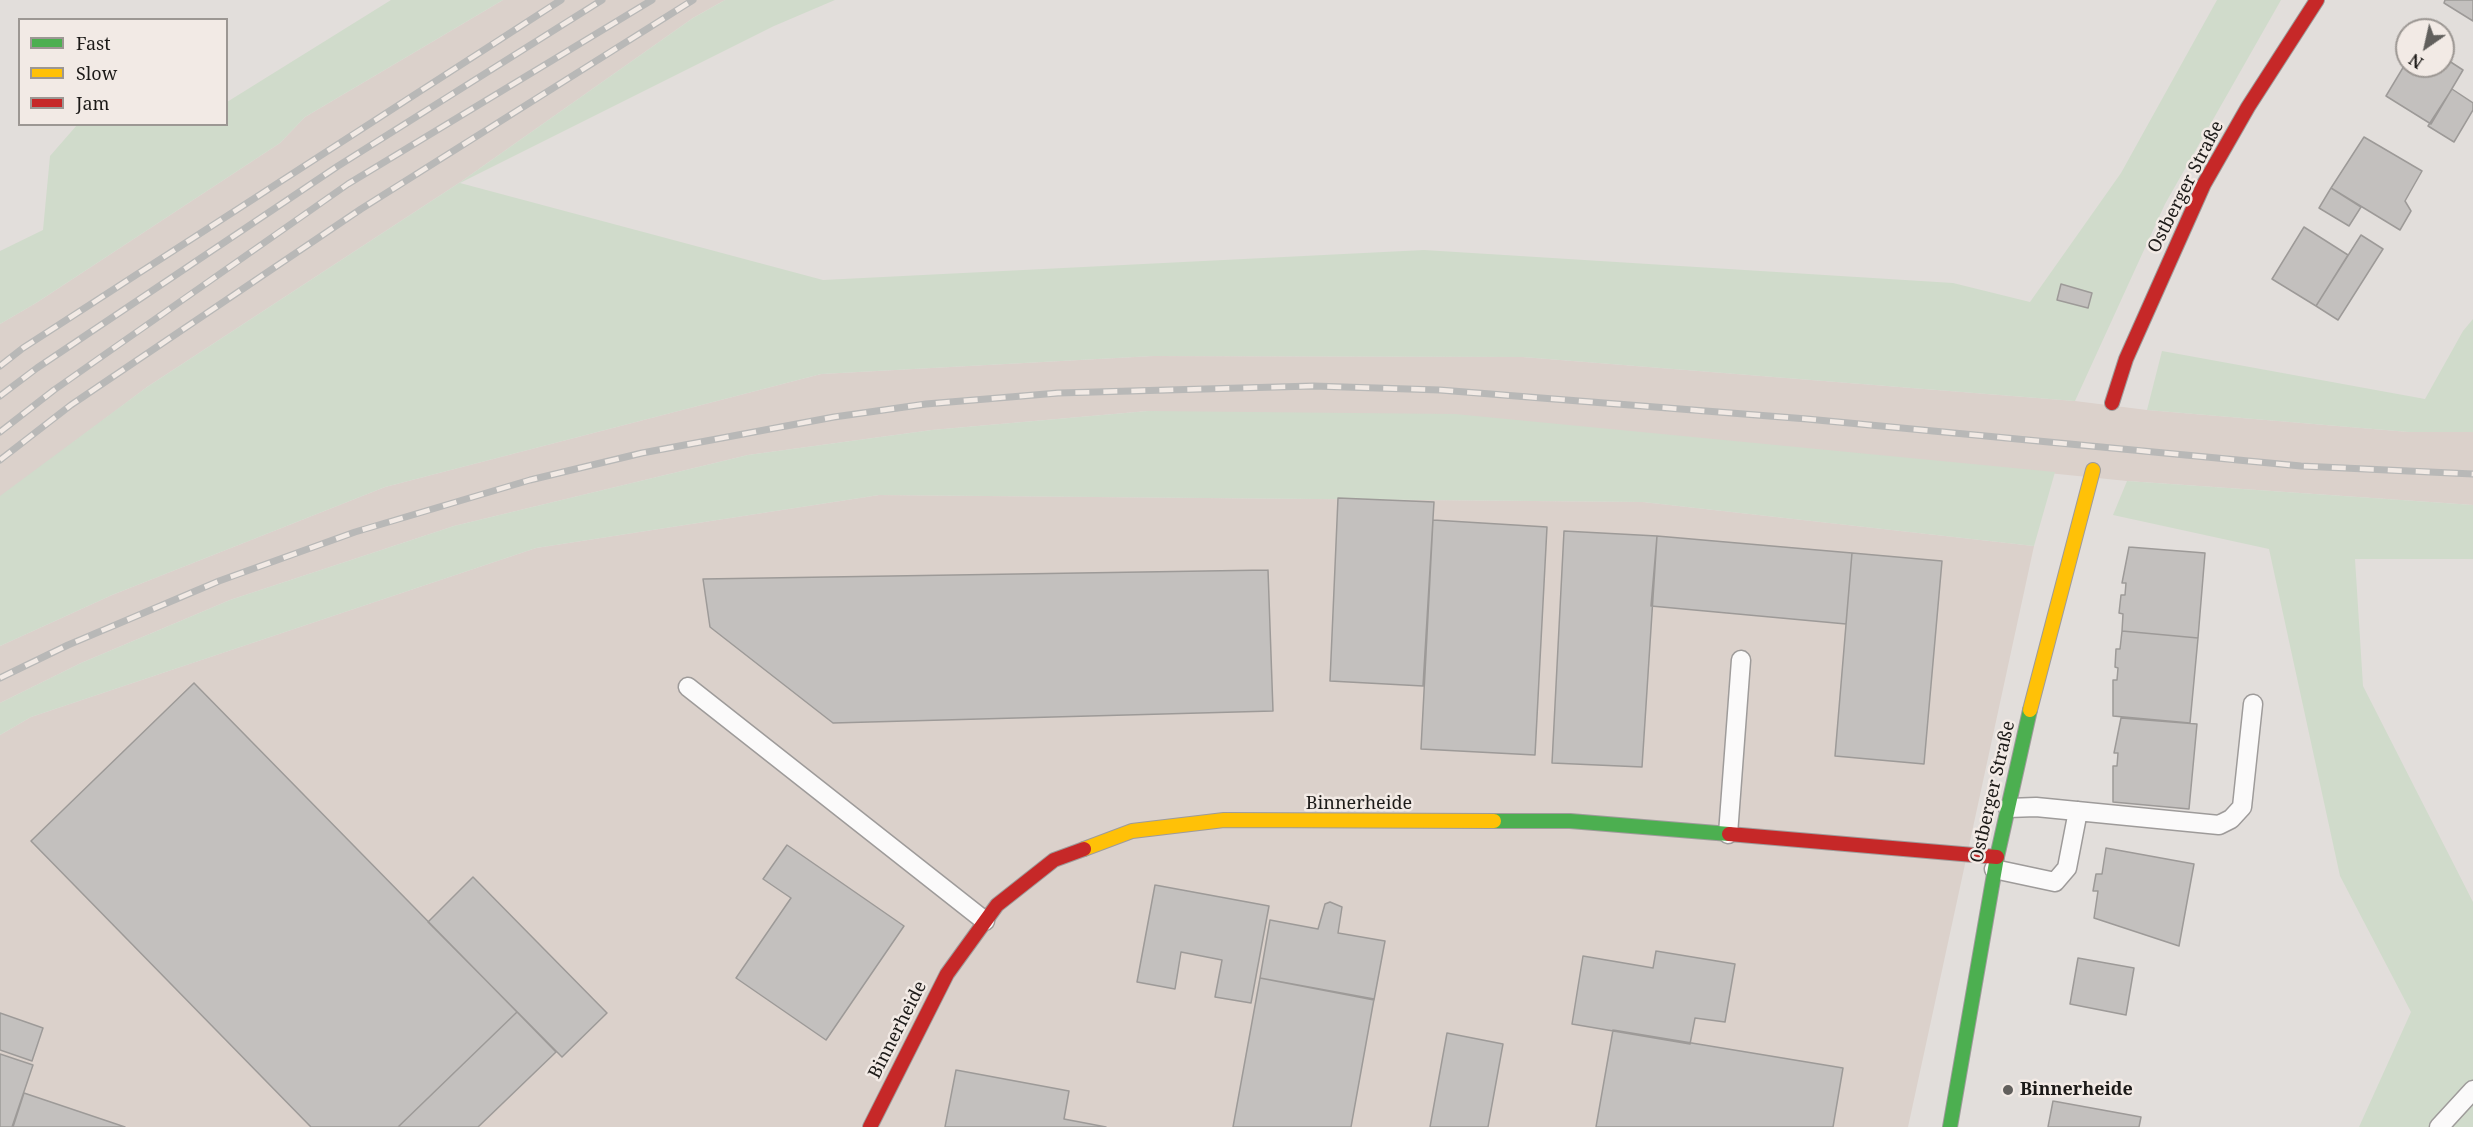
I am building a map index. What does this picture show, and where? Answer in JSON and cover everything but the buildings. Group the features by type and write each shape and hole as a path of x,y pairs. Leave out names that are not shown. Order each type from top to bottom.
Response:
{"street":[{"name":"Ostberger Straße","path":"2112,403 2126,359 2204,184 2254,98 2317,0"},
{"name":"Ostberger Straße","path":"1950,1127 1995,863 2040,666 2092,470"},
{"name":"Binnerheide","path":"870,1127 947,974 998,904 1054,860 1132,831 1224,820 1570,821 1728,834 1995,863"}],"lane":[{"path":"1728,834 1741,660"},
{"path":"688,687 985,921"},
{"path":"2008,808 2036,807 2219,825 2231,819 2242,807 2253,704"},
{"path":"1995,863 2055,882 2067,868 2078,811"},
{"path":"2439,1127 2473,1090"}],"shaded area":[{"path":"503,0 725,0 693,18 459,183 147,387 0,498 0,324 36,303 280,143 305,117"},
{"path":"1153,356 1523,357 2075,401 2147,410 2409,432 2473,432 2473,505 2127,481 1831,451 1148,411 932,430 748,455 454,526 230,600 81,663 0,703 0,646 112,595 385,487 821,374"},
{"path":"879,495 1643,502 2034,546 1908,1127 0,1127 0,735 31,717 536,548"}],"green space":[{"path":"391,0 503,0 305,117 280,143 36,303 0,324 0,251 43,230 50,156 76,126 228,126 228,101"},
{"path":"725,0 835,0 774,26 460,183 823,280 1424,250 1953,283 2030,302 2121,173 2217,0 2281,0 2165,204 2075,401 1523,357 1153,356 821,374 385,487 112,595 0,646 0,496 147,387 459,183 693,18"},
{"path":"2473,319 2473,432 2409,432 2147,410 2162,351 2425,399 2463,331"},
{"path":"1148,411 1455,414 2055,472 2034,546 1643,502 879,495 536,548 31,717 0,735 0,703 81,663 230,600 454,526 748,455 932,430"},
{"path":"2127,481 2473,505 2473,559 2355,559 2363,686 2473,902 2473,1127 2359,1127 2411,1012 2340,876 2269,549 2113,515"}],"railway":[{"path":"0,366 23,348 561,0"},
{"path":"0,396 37,368 338,166 602,0"},
{"path":"0,432 54,390 348,184 652,0"},
{"path":"0,460 71,405 361,209 693,0"},
{"path":"0,678 68,645 219,581 355,532 530,480 642,453 834,417 926,404 1058,393 1313,386 1440,390 1807,419 2301,466 2473,474"}],"traffic: fast":[{"path":"1950,1127 1997,857 2030,710"},
{"path":"1494,821 1570,821 1729,834"}],"traffic: slow":[{"path":"2030,710 2093,470"},
{"path":"1084,849 1132,831 1224,820 1494,821"}],"traffic: jam":[{"path":"2112,403 2126,359 2204,184 2248,107 2317,0"},
{"path":"1729,834 1997,857"},
{"path":"870,1127 947,974 997,905 1054,860 1084,849"}],"place":[{"name":"Binnerheide","path":"2008,1090"}]}
